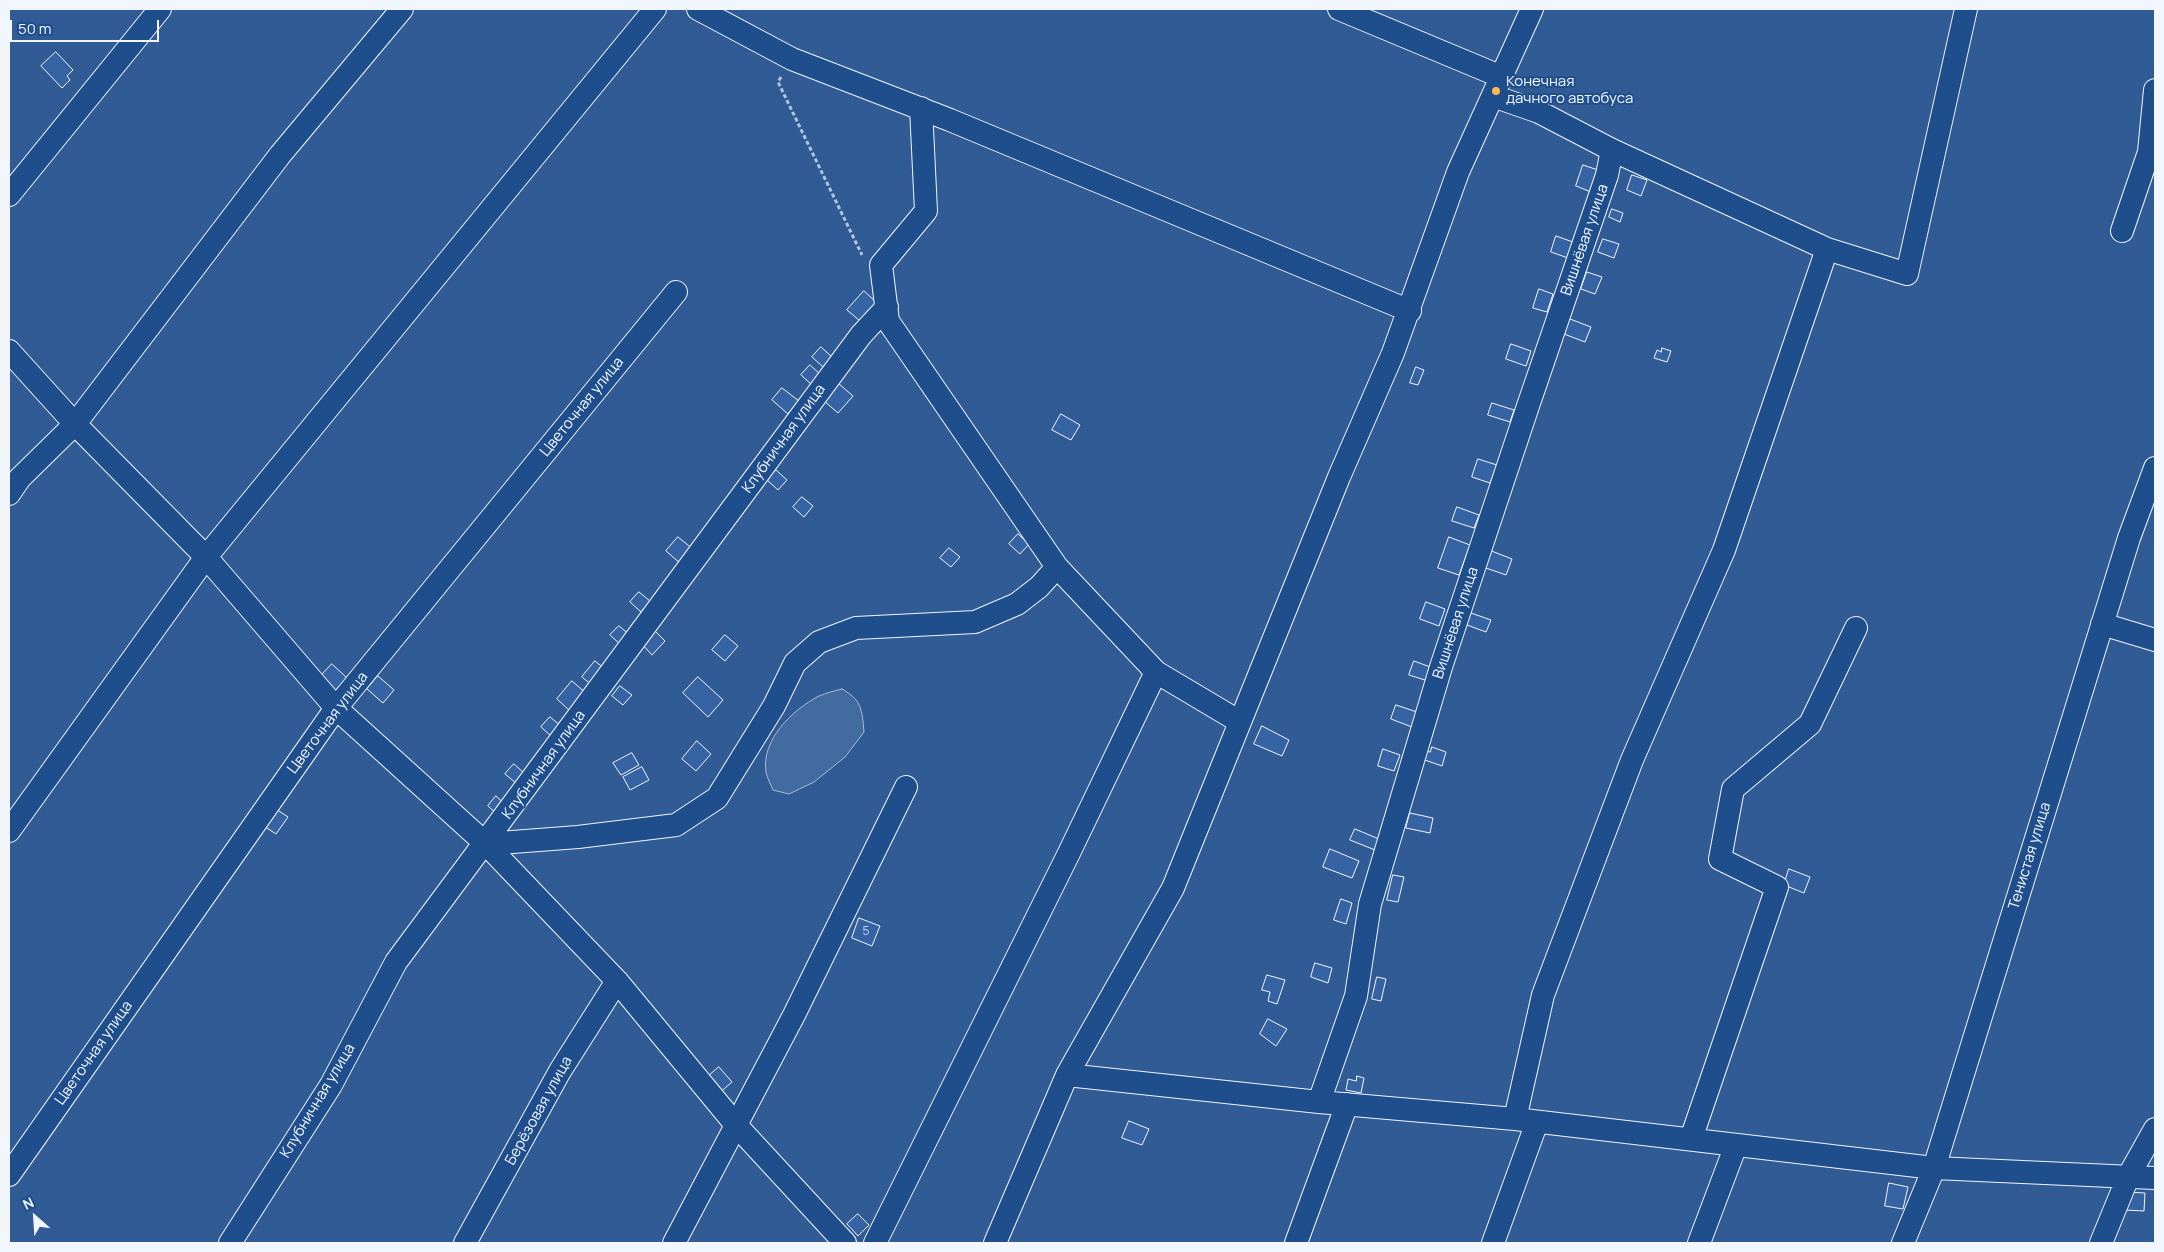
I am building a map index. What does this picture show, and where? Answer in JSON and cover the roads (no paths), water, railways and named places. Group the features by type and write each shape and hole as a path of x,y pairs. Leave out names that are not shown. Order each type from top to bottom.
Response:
{"street":[{"path":"9,195 160,9"},
{"path":"9,494 20,478 75,424 280,155 402,9"},
{"path":"9,831 206,557 655,9"},
{"path":"698,9 792,59 921,108 1410,311"},
{"path":"1339,9 1498,86 1540,112 1612,150 1827,249 1907,274 1966,9"},
{"path":"995,1243 1067,1075 1173,888 1339,476 1394,353 1458,172 1532,9"},
{"path":"2122,231 2149,152 2155,90"},
{"path":"921,108 926,211 881,265 888,321 1057,567 1156,672 1240,722"},
{"name":"Вишнёвая улица","path":"1319,1102 1356,996 1370,904 1441,667 1607,175 1612,150"},
{"path":"1515,1119 1543,995 1632,760 1724,550 1827,249"},
{"name":"Цветочная улица","path":"9,1175 336,708 676,292"},
{"name":"Клубничная улица","path":"230,1243 331,1085 396,962 486,844 861,335 887,307"},
{"path":"9,351 75,424 206,557 336,708 486,844 617,981 736,1125 845,1243"},
{"name":"Тенистая улица","path":"1903,1243 1934,1168 2129,538 2155,468"},
{"path":"486,844 578,837 676,825 717,798 774,706 795,663 820,642 856,628 974,622 1017,604 1039,587 1057,567"},
{"path":"2102,624 2155,640"},
{"path":"1691,1139 1777,887 1720,859 1732,789 1810,724 1856,628"},
{"path":"875,1243 1069,853 1156,672"},
{"path":"674,1243 794,1015 906,787"},
{"name":"Берёзовая улица","path":"465,1243 560,1071 617,981"},
{"path":"1067,1075 1319,1102 1515,1119 1934,1168 2155,1178"},
{"path":"1296,1243 1347,1104"},
{"path":"1493,1243 1537,1122"},
{"path":"2101,1243 2128,1177 2155,1128"},
{"path":"1699,1243 1736,1145"}],"place":[{"name":"Конечная дачного автобуса","path":"1496,91"}]}
